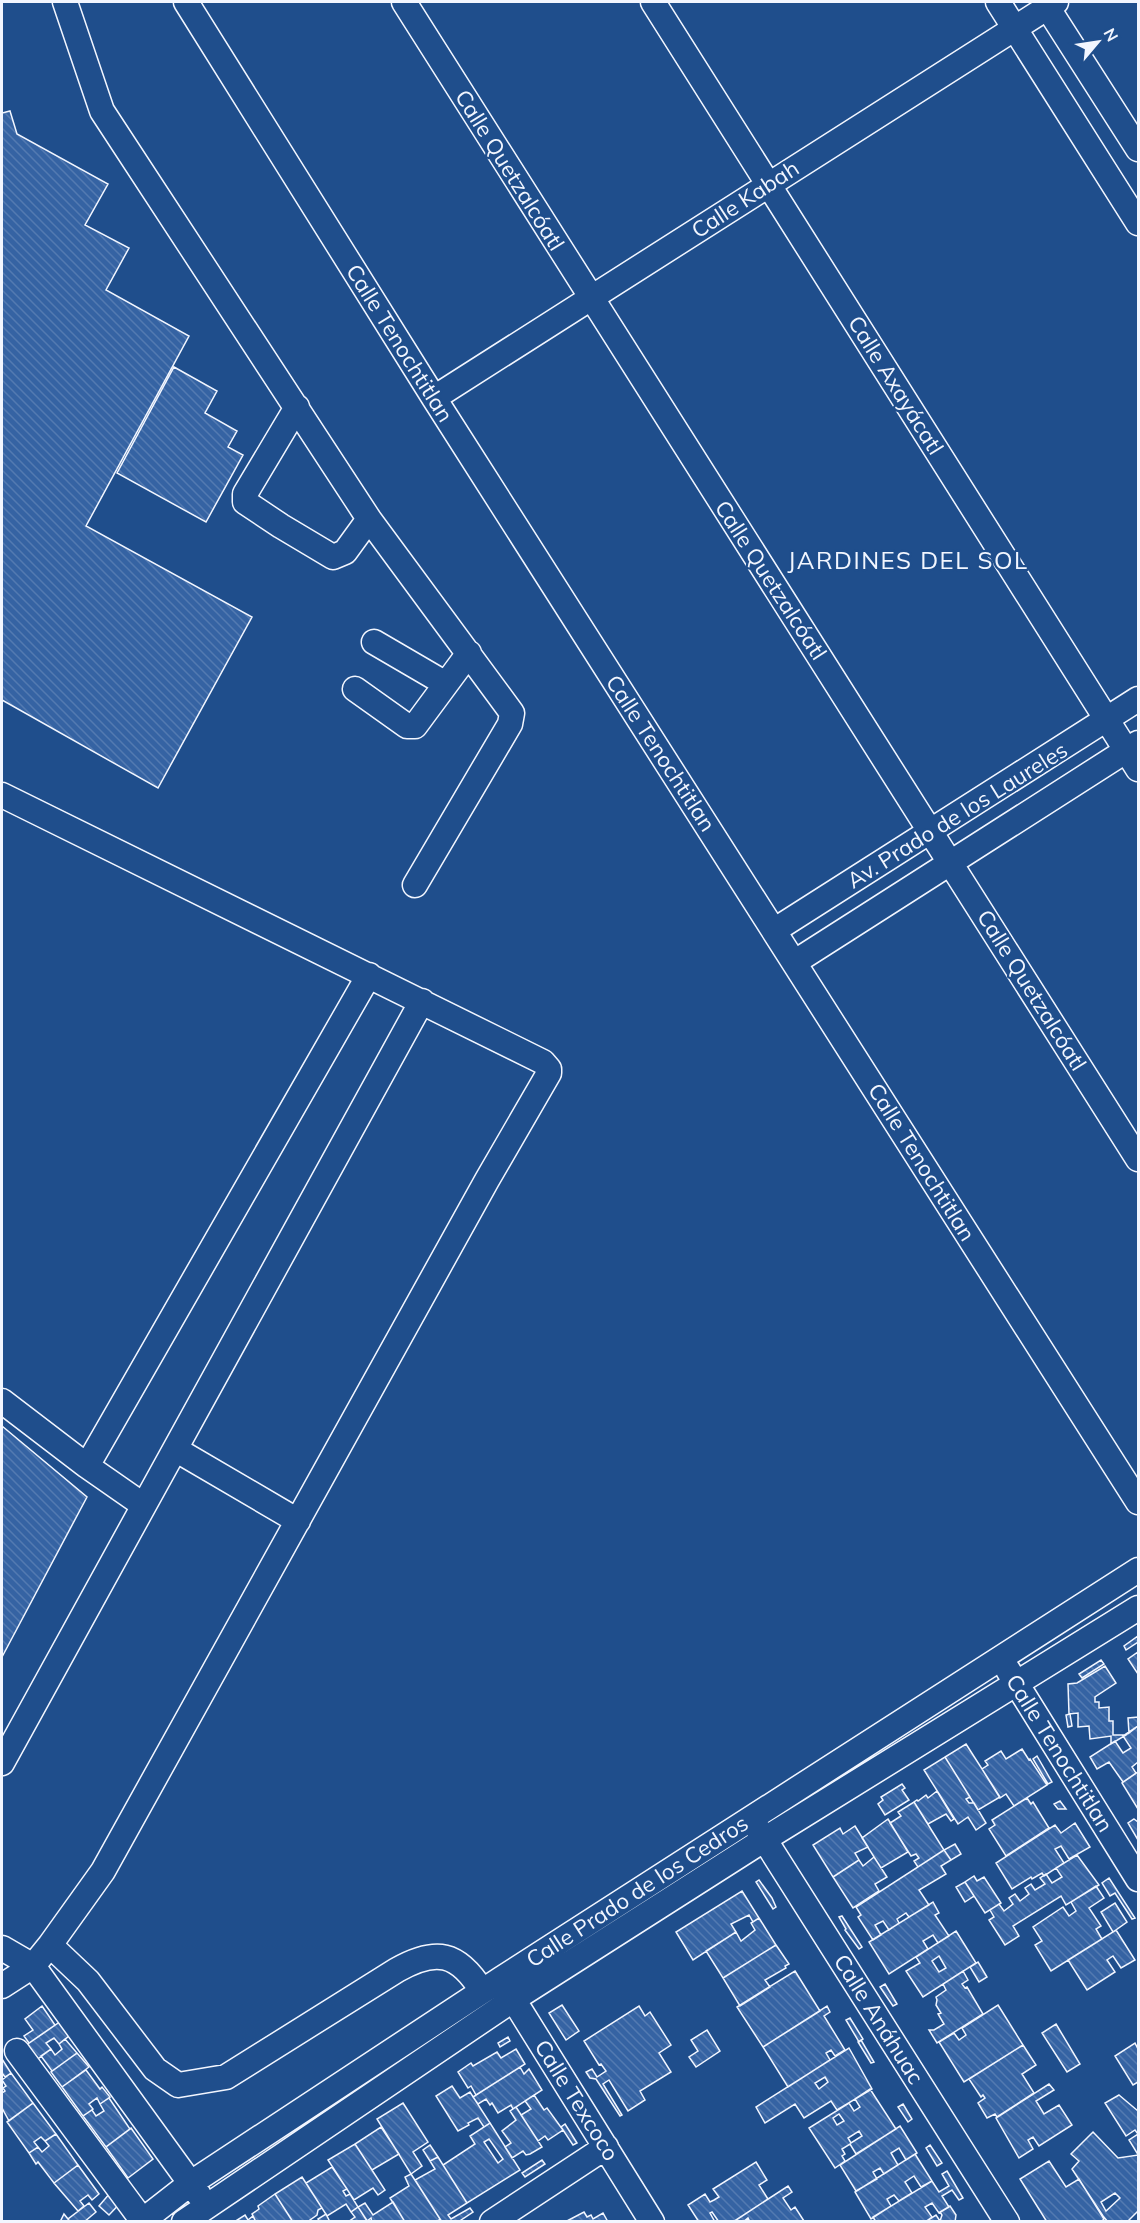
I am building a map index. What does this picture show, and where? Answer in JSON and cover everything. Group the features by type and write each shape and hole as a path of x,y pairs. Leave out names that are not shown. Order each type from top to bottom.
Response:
{"street":[{"path":"65,2 102,111 369,519 512,714 512,721 415,885"},
{"name":"Calle Tenochtitlan","path":"186,2 434,398 1138,1502"},
{"name":"Calle Quetzalcóatl","path":"404,2 1138,1159"},
{"name":"Calle Axayácatl","path":"653,2 1107,719 1135,754"},
{"path":"998,2 1138,223"},
{"path":"1049,3 1138,148"},
{"name":"Calle Kabah","path":"434,398 1014,28 1049,3"},
{"path":"297,407 245,494 245,502 333,557 345,552 369,519"},
{"path":"374,642 446,684"},
{"path":"355,689 411,727 418,723 469,653"},
{"name":"Av. Prado de los Laureles","path":"775,930 1138,699"},
{"name":"Av. Prado de los Laureles","path":"795,962 951,862 1135,754"},
{"path":"2,795 422,1001 543,1062 549,1069 549,1073 487,1180 103,1871 33,1966 2,1986"},
{"path":"87,1466 369,975"},
{"path":"2,1762 422,1001"},
{"path":"2,1401 87,1466 145,1502"},
{"path":"175,1449 298,1521"},
{"name":"Calle Prado de los Cedros","path":"141,2221 191,2183 492,1985 1138,1570"},
{"name":"Calle Prado de los Cedros","path":"184,2222 514,1999 765,1839 1138,1608"},
{"name":"Calle Tenochtitlan","path":"1000,1658 1138,1879"},
{"name":"Calle Anáhuac","path":"751,1817 1007,2222"},
{"name":"Calle Texcoco","path":"50,1945 88,1981 155,2068 178,2085 226,2077 411,1962 425,1956 444,1957 514,1999 652,2222"},
{"path":"2,1948 33,1966 206,2206"},
{"path":"17,2051 141,2221"},
{"path":"492,2222 606,2147"}],"building":[{"path":"10,111 17,134 108,184 85,225 129,248 106,290 189,336 86,526 252,617 158,788 2,700 2,113"},
{"path":"174,367 217,391 205,413 237,431 228,447 243,455 206,522 117,473"},
{"path":"2,1426 87,1497 2,1657"},
{"path":"1138,1636 1138,1642 1126,1650 1124,1646"},
{"path":"1138,1652 1138,1674 1128,1659"},
{"path":"1101,1660 1104,1664 1082,1678 1079,1674"},
{"path":"1105,1666 1116,1683 1095,1697 1095,1702 1099,1702 1099,1708 1109,1707 1109,1721 1113,1721 1113,1735 1126,1735 1111,1744 1111,1736 1090,1739 1089,1726 1078,1727 1078,1713 1069,1714 1068,1684 1077,1683"},
{"path":"1070,1714 1072,1726 1068,1727 1066,1715"},
{"path":"1138,1717 1138,1726 1129,1733 1128,1718"},
{"path":"1138,1726 1138,1762 1132,1767 1136,1773 1123,1782 1109,1762 1097,1769 1090,1757 1115,1741 1123,1753 1131,1748 1123,1736"},
{"path":"966,1744 1000,1797 978,1810 945,1757"},
{"path":"1022,1749 1047,1785 1014,1806 1006,1794 1000,1798 982,1769 988,1765 985,1761 1001,1751 1006,1759"},
{"path":"1037,1756 1052,1782 1048,1784 1033,1759"},
{"path":"945,1757 970,1797 966,1799 969,1803 974,1803 986,1823 976,1830 968,1817 958,1824 924,1770"},
{"path":"1138,1772 1138,1809 1122,1783"},
{"path":"902,1784 905,1788 902,1790 909,1800 885,1815 878,1804 883,1800 881,1797"},
{"path":"937,1791 954,1819 951,1821 946,1814 928,1824 914,1802 926,1795 928,1798"},
{"path":"1027,1798 1031,1804 1033,1802 1049,1828 1006,1856 989,1829 995,1825 992,1820"},
{"path":"1060,1801 1066,1809 1058,1809 1054,1804"},
{"path":"914,1802 944,1850 918,1867 914,1861 919,1858 916,1854 911,1856 890,1823 901,1816 898,1812"},
{"path":"888,1819 908,1852 881,1868 862,1838"},
{"path":"1134,1819 1138,1822 1138,1840 1128,1823"},
{"path":"1075,1823 1090,1847 1069,1859 1061,1846 1055,1849 1064,1863 1044,1876 1042,1873 1032,1879 1031,1877 1012,1889 996,1863 1055,1825 1061,1833"},
{"path":"855,1826 868,1847 855,1853 859,1860 833,1877 813,1845 840,1828 843,1834"},
{"path":"955,1844 961,1854 951,1860 944,1850"},
{"path":"944,1850 951,1860 941,1866 946,1874 919,1890 929,1905 909,1917 906,1913 897,1919 899,1923 889,1930 883,1921 875,1925 881,1935 873,1940 858,1917 861,1915 856,1907"},
{"path":"1077,1855 1099,1885 1066,1905 1061,1896 1013,1926 1019,1936 1005,1945 989,1920 994,1917 990,1910 999,1904 1004,1911 1013,1904 1009,1898 1015,1894 1020,1901 1029,1894 1025,1888 1031,1884 1035,1890 1045,1884 1040,1878 1046,1874 1052,1883 1062,1877 1056,1868"},
{"path":"874,1857 887,1877 875,1884 879,1891 853,1908 833,1877 859,1860 863,1866"},
{"path":"974,1876 977,1881 984,1877 1001,1903 985,1913 965,1882"},
{"path":"1109,1878 1135,1918 1132,1919 1115,1893 1110,1896 1102,1883"},
{"path":"759,1880 772,1898 776,1907 773,1909 756,1882"},
{"path":"965,1882 974,1896 965,1902 956,1887"},
{"path":"1096,1886 1104,1898 1089,1908 1101,1926 1096,1929 1102,1939 1051,1971 1035,1945 1042,1941 1033,1927 1063,1907 1069,1916 1076,1911 1071,1902"},
{"path":"742,1891 759,1918 753,1922 749,1915 731,1924 736,1932 693,1960 676,1932"},
{"path":"933,1902 939,1913 935,1915 949,1936 938,1943 933,1935 923,1941 928,1949 889,1974 869,1942"},
{"path":"1115,1903 1127,1922 1113,1932 1101,1912"},
{"path":"842,1916 862,1947 859,1949 845,1930 839,1917"},
{"path":"759,1918 776,1945 723,1978 706,1951 736,1932 741,1941 755,1930 751,1923"},
{"path":"1116,1930 1135,1960 1121,1968 1113,1956 1107,1960 1115,1972 1087,1990 1068,1960"},
{"path":"956,1931 976,1963 923,1997 906,1971 920,1963 916,1957","holes":["939,1956 946,1968 939,1972 932,1961"]},
{"path":"776,1945 789,1964 765,1980 770,1987 740,2006 723,1978"},
{"path":"978,1962 987,1977 979,1982 970,1967"},
{"path":"795,1971 820,2011 763,2047 737,2007"},
{"path":"963,1971 968,1980 962,1984 965,1988 967,1987 983,2014 937,2043 929,2030 934,2030 944,2024 938,2014 941,2013 936,2005 936,1997 946,1990 943,1984"},
{"path":"885,1984 897,2004 893,2006 880,1987"},
{"path":"562,2005 579,2031 566,2040 549,2013"},
{"path":"998,2005 1023,2045 964,2082 939,2042 954,2033 959,2040 966,2035 962,2028"},
{"path":"42,2006 55,2025 29,2043 24,2036 33,2030 25,2019"},
{"path":"639,2006 645,2016 650,2012 671,2045 659,2053 671,2072 640,2091 645,2100 628,2111 609,2080 603,2084 622,2115 620,2116 596,2079 590,2078 586,2072 592,2069 597,2077 606,2071 601,2064 599,2065 584,2041"},
{"path":"827,2006 830,2012 824,2016 845,2050 835,2056 831,2050 826,2053 830,2060 788,2087 763,2047"},
{"path":"850,2018 863,2039 859,2042 846,2020"},
{"path":"64,2019 74,2032 59,2044 54,2038 46,2043 51,2049 35,2061 25,2046"},
{"path":"1056,2024 1080,2064 1067,2072 1042,2033"},
{"path":"707,2030 720,2051 696,2067 689,2057 698,2051 691,2040"},
{"path":"508,2037 510,2041 500,2047 498,2043"},
{"path":"65,2039 77,2053 52,2071 41,2056 51,2049 55,2055 62,2049 59,2044"},
{"path":"861,2040 874,2062 871,2063 858,2042"},
{"path":"1135,2043 1138,2049 1138,2082 1133,2085 1115,2056"},
{"path":"1023,2045 1036,2065 1022,2074 1034,2093 997,2117 995,2114 987,2118 978,2103 985,2098 983,2095 981,2097 969,2079"},
{"path":"849,2048 872,2089 837,2110 831,2101 804,2118 795,2104 765,2123 756,2107","holes":["825,2077 828,2082 819,2089 815,2083"]},
{"path":"516,2049 525,2064 476,2095 471,2086 468,2088 458,2072 471,2063 473,2066 497,2052 501,2058"},
{"path":"77,2053 89,2067 62,2087 51,2072"},
{"path":"2,2059 11,2073 5,2077 2,2073"},
{"path":"520,2067 524,2074 529,2069 542,2090 513,2109 511,2105 498,2113 492,2103 490,2105 486,2099 478,2104 473,2097"},
{"path":"86,2070 100,2089 102,2087 110,2097 100,2104 97,2098 89,2104 93,2109 83,2116 62,2087"},
{"path":"11,2073 33,2103 9,2121 2,2108 2,2093 6,2086 2,2080"},
{"path":"1049,2084 1054,2090 1036,2101 1044,2114 1059,2105 1072,2125 1039,2146 1033,2137 1028,2140 1033,2149 1019,2158 996,2118"},
{"path":"452,2086 460,2098 470,2092 490,2123 484,2127 478,2118 458,2131 436,2096"},
{"path":"870,2089 896,2129 856,2154 850,2144 842,2149 845,2161 835,2168 809,2128 849,2103 854,2111 860,2107 855,2099","holes":["839,2114 844,2121 837,2125 833,2118","859,2131 862,2136 851,2143 848,2138"]},
{"path":"534,2095 544,2110 547,2108 563,2130 548,2140 545,2136 538,2141 521,2115 531,2109 525,2101"},
{"path":"1119,2095 1138,2111 1138,2134 1135,2130 1126,2136 1105,2103"},
{"path":"109,2098 130,2129 106,2147 83,2116 92,2110 96,2116 104,2111 100,2104"},
{"path":"33,2103 56,2134 45,2141 41,2137 34,2142 38,2147 29,2153 7,2122"},
{"path":"403,2103 428,2142 413,2152 422,2166 411,2174 377,2119"},
{"path":"903,2104 912,2119 908,2122 898,2107"},
{"path":"516,2107 542,2147 526,2155 523,2151 512,2158 505,2147 511,2143 502,2131 516,2120 510,2111"},
{"path":"490,2123 520,2170 467,2203 443,2165 475,2144 470,2136","holes":["489,2139 503,2159 498,2163 484,2142"]},
{"path":"565,2124 577,2143 573,2145 561,2127"},
{"path":"900,2126 917,2153 906,2160 899,2148 891,2153 898,2165 884,2174 880,2168 873,2172 877,2179 856,2191 840,2165"},
{"path":"381,2127 399,2154 372,2170 355,2144"},
{"path":"131,2128 153,2159 128,2178 106,2147"},
{"path":"1093,2132 1118,2158 1138,2155 1138,2211 1127,2222 1108,2222 1103,2216 1072,2169 1079,2161 1071,2154","holes":["1115,2193 1120,2198 1106,2211 1101,2202"]},
{"path":"56,2134 78,2165 54,2183 29,2153 38,2147 42,2152 49,2146 45,2141"},
{"path":"1138,2134 1138,2151 1137,2153 1129,2140"},
{"path":"355,2144 385,2190 378,2195 373,2188 354,2200 328,2160"},
{"path":"430,2145 438,2157 430,2161 423,2150"},
{"path":"930,2145 942,2163 937,2166 926,2148"},
{"path":"915,2154 932,2181 921,2187 914,2176 905,2182 912,2193 899,2201 894,2195 887,2199 891,2206 871,2219 855,2192"},
{"path":"438,2157 467,2203 448,2215 451,2219 470,2208 473,2212 458,2222 442,2222 415,2180 435,2169 430,2161"},
{"path":"542,2160 545,2164 525,2177 522,2173"},
{"path":"1049,2161 1066,2187 1079,2179 1104,2219 1101,2222 1047,2222 1020,2179"},
{"path":"756,2162 767,2180 759,2185 768,2199 733,2222 719,2222 712,2212 710,2213 715,2222 699,2222 688,2205 705,2194 710,2202 719,2197 713,2189"},
{"path":"78,2165 99,2194 92,2200 88,2195 80,2201 84,2206 78,2211 54,2183"},
{"path":"332,2167 347,2189 343,2191 346,2196 350,2194 358,2207 351,2212 346,2204 327,2216 306,2183"},
{"path":"947,2171 963,2198 959,2200 952,2190 942,2196 949,2207 939,2213 932,2203 925,2207 932,2217 925,2222 876,2222 873,2217 932,2181 939,2192 949,2186 942,2174"},
{"path":"411,2174 440,2219 437,2222 405,2222 390,2198 409,2186 405,2177"},
{"path":"302,2177 322,2208 307,2222 293,2222 275,2194"},
{"path":"788,2186 792,2192 783,2198 791,2210 795,2207 804,2221 750,2222 748,2218 743,2222 733,2222"},
{"path":"110,2193 125,2198 109,2215 99,2206"},
{"path":"275,2194 293,2222 256,2222 252,2214 259,2209 258,2206"},
{"path":"393,2202 405,2222 372,2222 371,2218 367,2221 358,2207 365,2203 373,2215"},
{"path":"89,2203 96,2212 84,2222 70,2222 68,2219"},
{"path":"950,2206 956,2215 955,2222 925,2222 936,2215 940,2221 942,2215 940,2212"},
{"path":"358,2207 368,2222 348,2222 355,2217 351,2212"},
{"path":"584,2212 587,2217 591,2215 593,2219 603,2213 608,2222 565,2222"},
{"path":"64,2214 68,2219 70,2222 60,2222"},
{"path":"326,2214 330,2222 320,2222 318,2219"},
{"path":"245,2215 248,2220 253,2216 256,2222 234,2222"}],"district":[{"name":"JARDINES DEL SOL","path":"908,561"}]}
